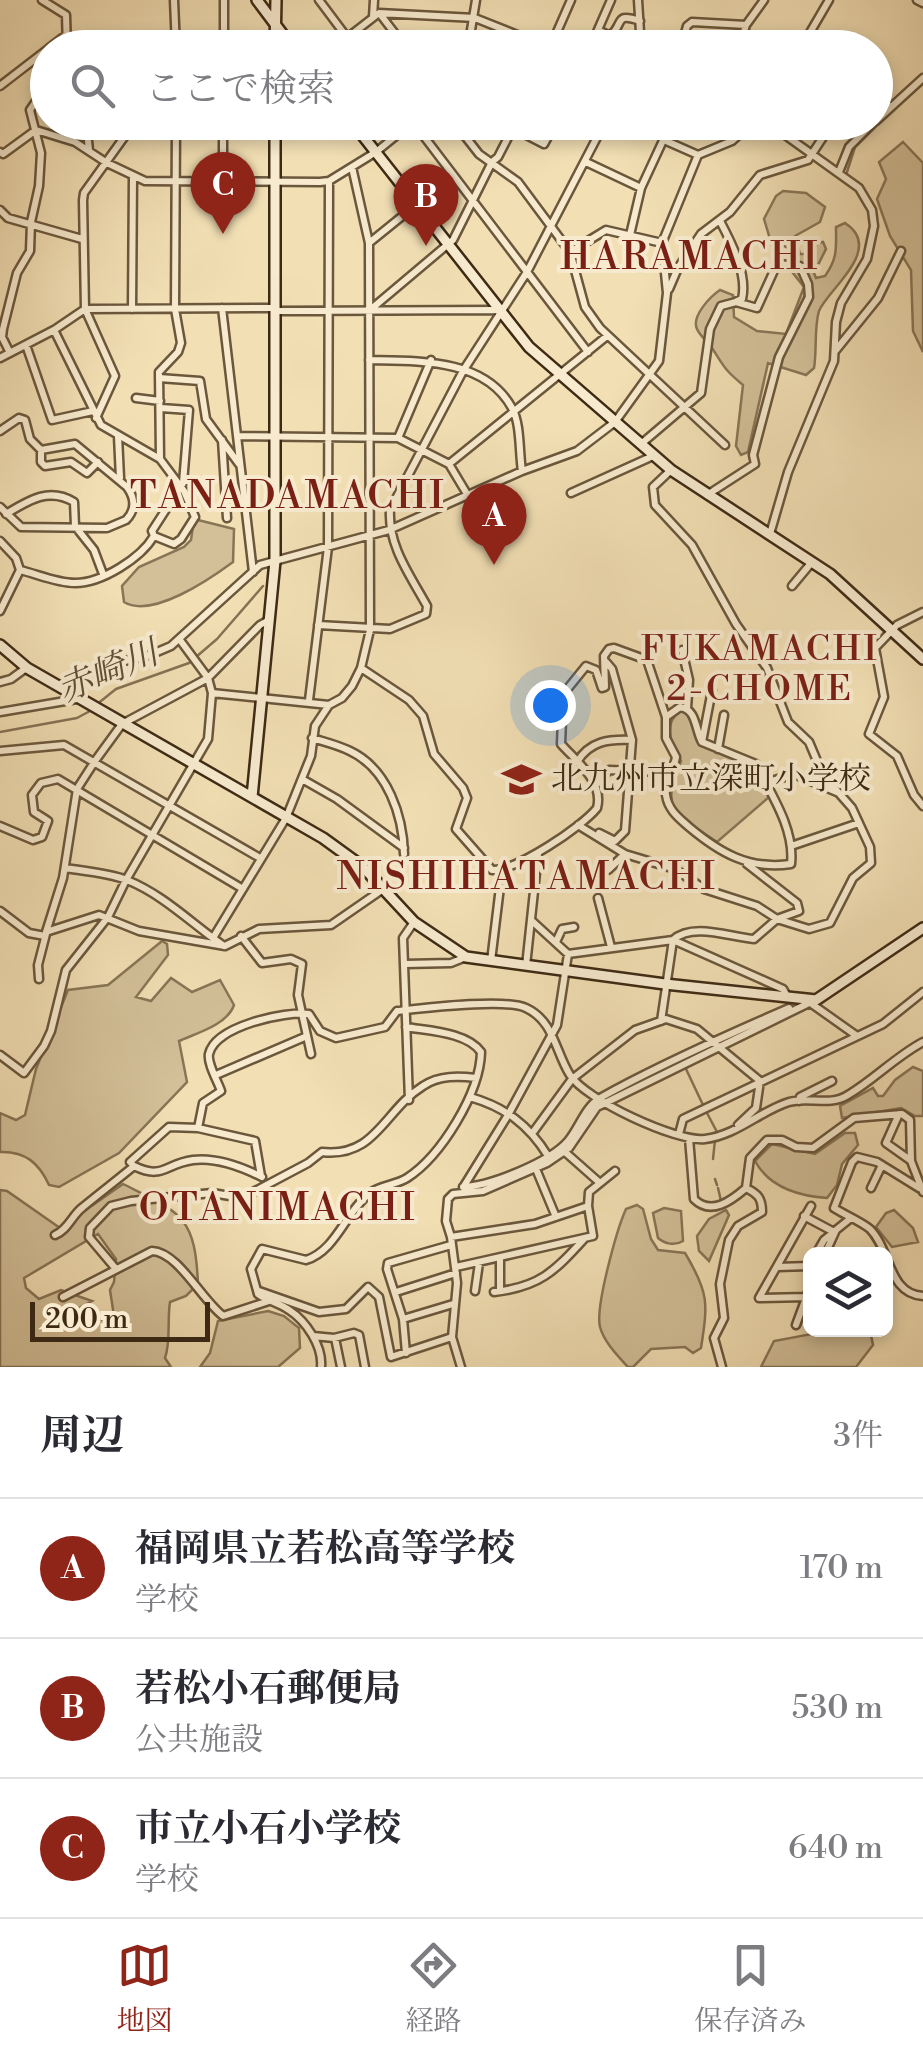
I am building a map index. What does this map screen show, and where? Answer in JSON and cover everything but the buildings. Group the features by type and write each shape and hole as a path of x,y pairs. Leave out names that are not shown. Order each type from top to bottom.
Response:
{"street":[{"path":"42,0 66,15 66,30"},
{"path":"174,0 175,30"},
{"path":"224,0 224,30"},
{"path":"258,0 281,30"},
{"path":"275,30 276,0"},
{"path":"319,0 341,30"},
{"path":"329,13 330,0"},
{"path":"374,0 376,15 391,30"},
{"path":"472,30 476,0"},
{"path":"558,30 571,0"},
{"path":"598,30 611,0"},
{"path":"638,0 640,30"},
{"path":"812,30 829,0"},
{"path":"744,30 760,1"},
{"path":"357,30 376,15 475,18 505,30"},
{"path":"613,30 620,18 640,21"},
{"path":"685,30 692,22 746,25"},
{"path":"0,86 30,62"},
{"path":"893,103 923,78"},
{"path":"0,152 3,154 30,134"},
{"path":"10,354 2,337 17,273 30,250 42,160 38,140"},
{"path":"69,140 145,181 223,182 328,181 391,140"},
{"path":"88,140 89,150"},
{"path":"95,414 115,376 85,309 84,194 122,140"},
{"path":"160,459 159,378 162,366 178,352 180,344 176,309 176,140"},
{"path":"223,182 224,140"},
{"path":"252,797 275,561 275,140"},
{"path":"366,140 500,312 559,374 671,470 844,586 923,659"},
{"path":"426,140 588,352"},
{"path":"468,140 479,154 518,182 570,252 585,307 607,336 725,446"},
{"path":"369,310 453,240 507,140"},
{"path":"318,625 390,629 428,610 388,530 390,510 463,371 527,272 596,140"},
{"path":"630,235 641,188 664,140 698,154 732,141"},
{"path":"793,140 859,188 868,201 874,226 868,259 842,303 836,322 835,351"},
{"path":"667,293 701,234 720,221 760,175 808,160 822,140"},
{"path":"839,172 849,147 856,140"},
{"path":"62,688 127,659 161,652 180,640 260,565 388,530 576,451 615,422 659,361 667,293 662,243 698,154"},
{"path":"586,162 641,188"},
{"path":"213,938 286,818 311,756 312,738 329,705 352,686 361,668 370,630 369,244 352,167"},
{"path":"132,309 133,177"},
{"path":"309,700 328,547 328,181"},
{"path":"369,244 416,205"},
{"path":"0,210 8,218 82,240"},
{"path":"720,221 743,279 742,298 736,302"},
{"path":"570,252 606,230 662,243"},
{"path":"770,534 788,472 835,351 878,298 902,251"},
{"path":"641,444 702,392 715,312 727,302 759,306 777,264 800,266 809,296 779,358 753,455 755,464 706,495"},
{"path":"222,308 253,572"},
{"path":"0,358 85,309 500,312"},
{"path":"54,330 95,414 118,436 160,459 197,517 174,544 154,536"},
{"path":"449,464 607,336"},
{"path":"26,345 52,420 95,414"},
{"path":"369,360 431,360 498,388 514,411 522,471"},
{"path":"398,438 431,360"},
{"path":"159,378 200,381 206,419 240,465"},
{"path":"136,398 190,410 182,488 152,531 154,536"},
{"path":"0,430 12,420 25,420 45,466 71,462 87,473 98,462"},
{"path":"118,436 120,480"},
{"path":"237,436 398,438 449,464 468,494"},
{"path":"222,438 227,518"},
{"path":"40,450 75,444 134,496 131,515 107,528 75,526 20,527 3,511 34,496 62,495 74,502 75,526 94,550 103,574"},
{"path":"571,494 654,456"},
{"path":"578,824 625,854 675,869 704,889 809,929 830,923 854,878 871,862 870,848 842,794 824,775 808,742 788,722 767,668 736,624 692,545 655,505 653,487 671,470"},
{"path":"20,570 73,583 137,558 154,536"},
{"path":"0,541 16,558 20,570 0,610"},
{"path":"792,586 812,561"},
{"path":"923,612 891,631 875,648 884,698 869,734 901,761 914,796 923,806"},
{"path":"39,978 45,934 65,868 77,788 94,761 122,724 208,678 260,625 271,620"},
{"path":"0,1054 24,1073 30,1067 51,1031 66,970 108,917 208,740 212,693 208,678 180,640"},
{"path":"0,646 28,668 345,853 385,888 414,922 466,958"},
{"path":"361,668 409,700 424,716 434,754 467,798 456,829 492,870 503,871 538,854 598,808 596,785 560,740 563,726 556,703 586,666 596,670 602,688 606,687 606,652 614,648 647,660 666,717 666,738 676,757 666,786 673,812 723,854 746,863 799,908 798,912 777,919 754,939 692,932 679,935 673,940 661,1021"},
{"path":"682,650 689,680 687,708"},
{"path":"588,830 615,841 620,839 629,810 632,740 612,669 605,661"},
{"path":"0,682 11,680 28,668"},
{"path":"702,742 712,690"},
{"path":"212,693 329,705"},
{"path":"0,712 80,698"},
{"path":"666,717 680,707 687,708 702,742 750,759 766,783 781,814 791,864 746,863"},
{"path":"718,749 724,715"},
{"path":"302,778 337,799 404,851 397,806 364,760 312,738"},
{"path":"577,762 594,744 612,739 632,740"},
{"path":"0,751 64,745 260,858"},
{"path":"596,785 609,770 663,772"},
{"path":"766,783 794,774 842,794"},
{"path":"0,826 38,840 48,823 32,807 36,788 54,778 77,788 242,889"},
{"path":"790,846 858,823"},
{"path":"526,966 538,854"},
{"path":"604,870 625,854"},
{"path":"65,868 126,880 186,915 196,928 226,946"},
{"path":"490,961 500,887"},
{"path":"0,911 29,933 45,934 98,915 139,931 226,946 259,929 331,924 385,888"},
{"path":"598,898 611,947"},
{"path":"532,921 568,954"},
{"path":"409,1100 403,938 414,922"},
{"path":"556,942 562,929 574,926"},
{"path":"464,1366 452,1337 456,1270 446,1222 448,1199 548,1156 566,1144 601,1101 816,1000 923,928"},
{"path":"241,936 262,963 291,959 302,964 298,994 311,1054"},
{"path":"568,954 673,940 783,988 788,998"},
{"path":"462,1190 558,1026 568,954"},
{"path":"405,964 451,963 466,958 788,998 808,1002 857,1036"},
{"path":"678,1134 682,1119 883,1024 923,992"},
{"path":"198,1128 203,1104 222,1092 209,1051 227,1033 272,1016 309,1014 320,1031 336,1038 384,1027 397,1011 516,1004 543,1016 572,1078 601,1101 688,1138 711,1138 734,1130 789,1102 830,1102 848,1096 901,1054 923,1042"},
{"path":"534,1131 572,1078 635,1030 661,1021 697,1028 760,1080"},
{"path":"321,1367 322,1355 312,1336 292,1312 269,1302 256,1290 251,1269 262,1248 306,1260 326,1248 370,1193 400,1183 428,1160 470,1096 481,1052 475,1044 406,1026"},
{"path":"216,1075 245,1066 307,1036"},
{"path":"116,1269 89,1237 90,1228 111,1206 131,1200 212,1193 242,1198 322,1152 340,1154 357,1150 423,1086 445,1078 476,1078"},
{"path":"734,1130 756,1108 760,1080"},
{"path":"799,1101 832,1081"},
{"path":"470,1096 492,1103 534,1131 548,1156"},
{"path":"462,1190 483,1191 566,1152 601,1101"},
{"path":"688,1138 691,1189 700,1206 708,1207 731,1201 746,1188 750,1158 767,1140 813,1148 854,1118 899,1114 910,1120 911,1161 922,1190"},
{"path":"899,1114 886,1143 911,1161"},
{"path":"260,1176 255,1141 198,1128 170,1126 130,1162 158,1174 171,1164 199,1159 239,1166 272,1183"},
{"path":"566,1152 600,1183"},
{"path":"922,1190 864,1158 852,1162 834,1208 868,1228 901,1288 913,1296 923,1296"},
{"path":"54,1235 61,1233 79,1209 105,1193 134,1166"},
{"path":"870,1188 882,1166"},
{"path":"536,1169 556,1218"},
{"path":"396,1292 479,1263 593,1236 589,1192 614,1171"},
{"path":"722,1367 714,1338 724,1318 720,1284 725,1254 738,1226 762,1212 758,1195 746,1188"},
{"path":"406,1353 388,1263 451,1241 535,1224 588,1206"},
{"path":"803,1296 759,1298 812,1206"},
{"path":"804,1216 834,1232"},
{"path":"820,1247 851,1218"},
{"path":"828,1247 834,1232"},
{"path":"500,1259 497,1292 521,1289 551,1274 586,1238"},
{"path":"63,1297 152,1251 163,1251 223,1316 269,1302"},
{"path":"475,1292 479,1263"},
{"path":"777,1268 803,1266"},
{"path":"256,1290 319,1312 346,1309 368,1287 379,1297 391,1357 452,1337"},
{"path":"402,1319 453,1304"},
{"path":"796,1325 803,1307"},
{"path":"312,1336 359,1335 365,1367"},
{"path":"335,1338 341,1367"}],"shaded area":[{"path":"903,142 923,163 923,352 913,331 911,270 890,236 877,199 886,179 879,162"},
{"path":"783,191 806,193 825,207 820,222 795,236 800,254 808,254 823,242 826,249 814,273 816,278 825,276 832,264 836,227 845,223 856,233 859,245 850,268 819,311 814,368 806,375 768,363 748,452 741,455 736,446 743,385 725,368 696,324 703,307 720,290 733,295 734,317 757,331 786,334 804,287 789,268 788,248 773,249 764,219"},
{"path":"194,519 234,529 233,562 196,587 165,601 136,606 124,602 122,586 139,567 184,547 191,540"},
{"path":"680,711 687,713 700,745 750,763 769,797 717,842 682,818 672,802 681,761 670,729"},
{"path":"162,941 167,944 168,955 136,997 151,1001 171,978 192,992 220,980 234,1005 218,1023 179,1041 187,1082 119,1153 59,1187 49,1185 30,1160 0,1152 0,1113 16,1120 25,1115 36,1069 68,990 108,985"},
{"path":"913,1067 923,1071 923,1116 901,1108 842,1118 840,1106 873,1088 878,1096 883,1096 895,1080"},
{"path":"845,1133 855,1133 858,1145 842,1164 837,1185 827,1198 776,1184 755,1161 772,1144 815,1154"},
{"path":"123,1184 159,1202 181,1219 193,1243 198,1284 186,1296 170,1302 165,1358 171,1367 0,1367 0,1190 60,1228","holes":["98,1234 116,1259 110,1290 114,1316 74,1327 66,1315 92,1301 61,1290 39,1299 26,1288 24,1278"]},
{"path":"637,1205 643,1209 658,1250 685,1253 699,1278 705,1320 701,1348 693,1353 685,1347 651,1349 633,1367 628,1367 605,1338 599,1317 622,1219 626,1209"},
{"path":"664,1208 681,1211 683,1241 670,1244 658,1238 653,1213"},
{"path":"726,1210 729,1215 709,1261 699,1251 697,1236 709,1219"},
{"path":"894,1210 913,1228 918,1242 892,1247 876,1227 886,1213"},
{"path":"268,1311 284,1316 299,1328 300,1348 278,1367 200,1367 210,1353 218,1321"},
{"path":"803,1336 871,1337 873,1345 856,1367 761,1367 774,1341"}],"waterway":[{"path":"847,172 855,147 862,140"},
{"name":"赤崎川","path":"96,705 116,689 189,663 217,639 263,586"},
{"name":"赤崎川","path":"0,732 77,718 90,711"},
{"path":"686,1069 703,1105"},
{"path":"707,1113 717,1132"},
{"path":"713,1159 715,1140"},
{"path":"715,1179 717,1185"},
{"path":"718,1188 721,1201"}],"place":[{"name":"市立小石小学校","path":"223,234"},
{"name":"若松小石郵便局","path":"426,246"},
{"name":"福岡県立若松高等学校","path":"494,565"},
{"name":"北九州市立深町小学校","path":"521,779"}],"district":[{"name":"HARAMACHI","path":"690,257"},
{"name":"TANADAMACHI","path":"288,496"},
{"name":"FUKAMACHI 2-CHOME","path":"760,669"},
{"name":"NISHIHATAMACHI","path":"527,877"},
{"name":"OTANIMACHI","path":"278,1208"}]}
